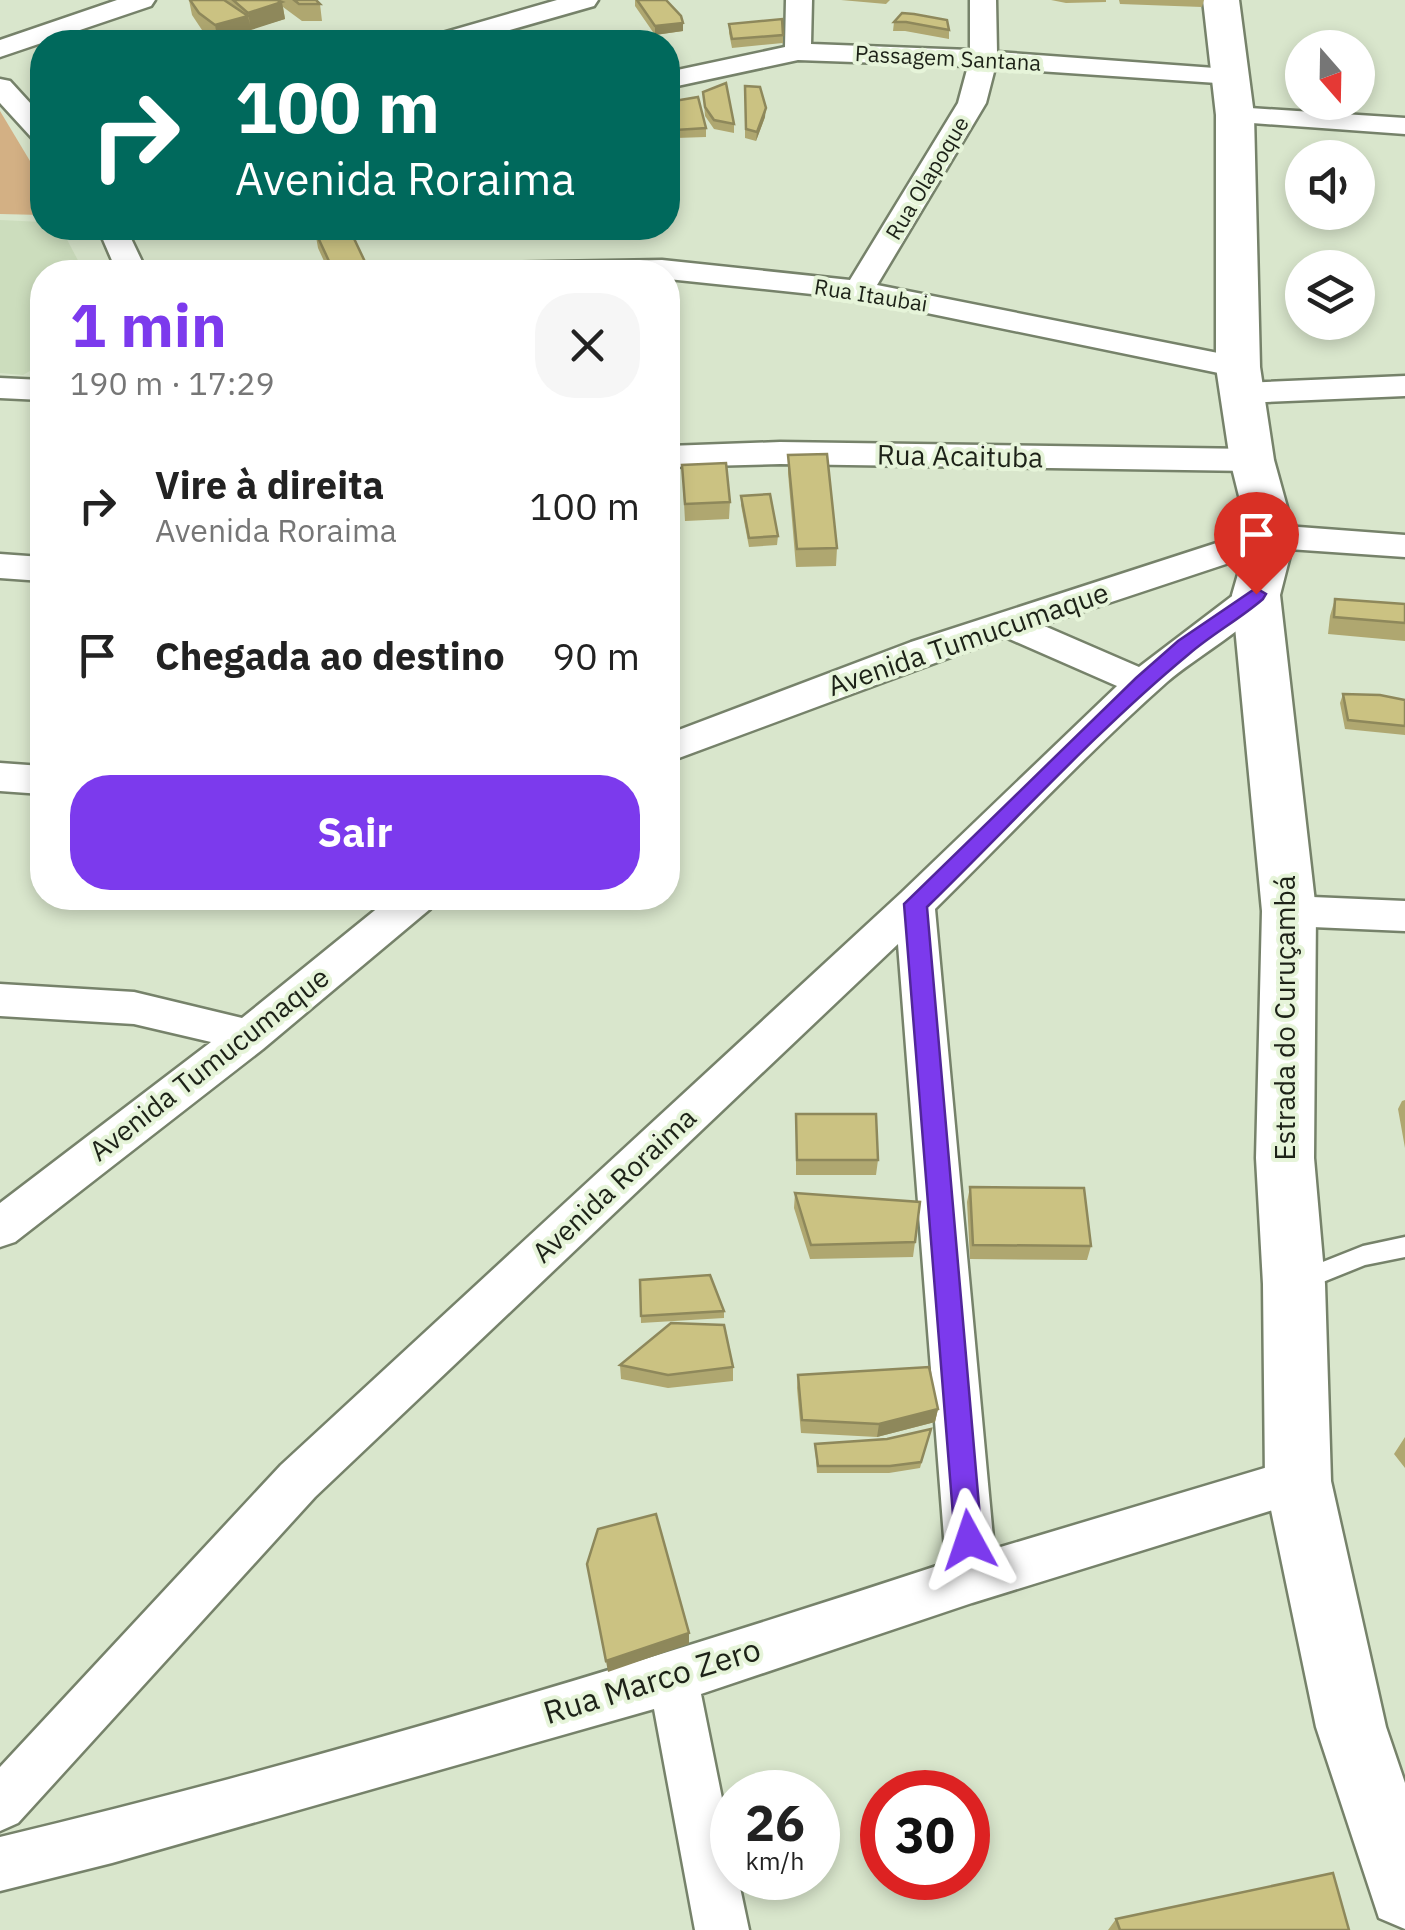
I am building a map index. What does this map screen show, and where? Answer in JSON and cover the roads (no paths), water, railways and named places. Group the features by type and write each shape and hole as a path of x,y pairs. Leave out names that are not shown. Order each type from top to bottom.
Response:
{"street":[{"path":"482,30 586,0"},
{"path":"798,52 800,0"},
{"name":"Rua Olapoque","path":"859,290 972,103 984,59 983,0"},
{"path":"1222,0 1234,95 1241,380 1252,460 1272,536 1405,546"},
{"path":"52,30 129,2"},
{"path":"0,49 30,38"},
{"name":"Passagem Santana","path":"680,77 798,52 984,59 1234,95 1405,126"},
{"name":"Rua Itaubai","path":"680,271 859,290 1241,380 1405,386"},
{"path":"0,388 30,389"},
{"name":"Rua Acaituba","path":"680,457 780,453 1252,460"},
{"name":"Estrada do Curuçambá","path":"1272,536 1256,594 1289,911 1285,1158 1294,1284 1298,1481 1351,1727 1405,1892"},
{"name":"Avenida Tumucumaque","path":"680,743 924,650 1272,536"},
{"path":"0,566 30,568"},
{"name":"Avenida Roraima","path":"0,1805 298,1481 915,904 1144,683 1185,646 1223,622 1256,594"},
{"path":"1006,624 1144,683"},
{"path":"0,777 30,779"},
{"path":"915,904 972,1579"},
{"name":"Avenida Tumucumaque","path":"0,1228 248,1037 401,910"},
{"path":"1289,911 1405,916"},
{"path":"0,1000 134,1008 190,1019 248,1037"},
{"name":"Rua Marco Zero","path":"0,1864 112,1837 673,1678 972,1579 1298,1481"},
{"path":"673,1678 722,1930"}],"lane":[{"path":"1294,1284 1363,1256 1405,1247"}]}
